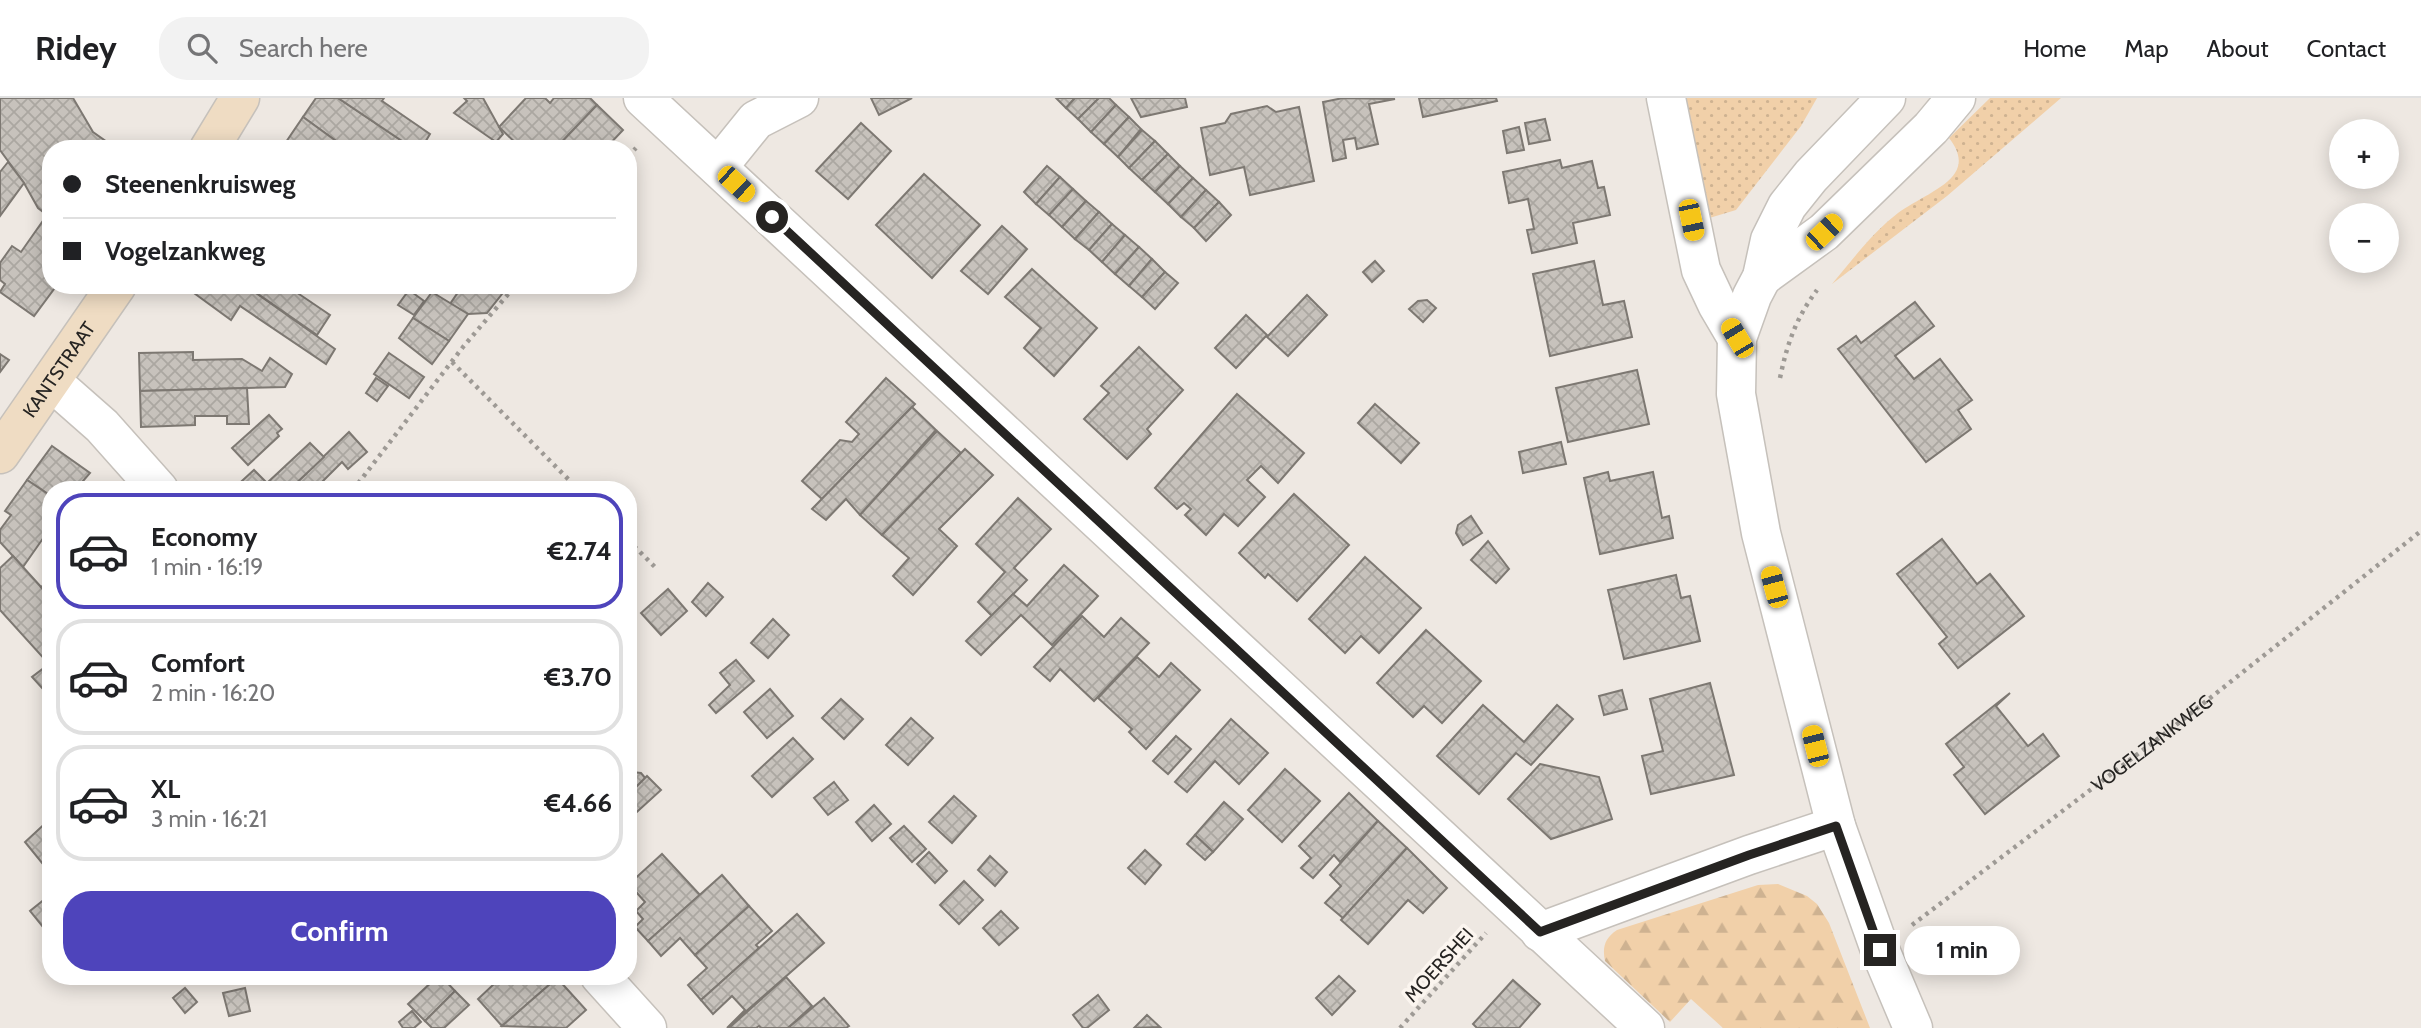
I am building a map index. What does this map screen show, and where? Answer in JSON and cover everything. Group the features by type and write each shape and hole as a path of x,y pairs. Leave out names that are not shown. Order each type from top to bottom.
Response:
{"main road":[{"path":"214,140 240,98"},
{"name":"KANTSTRAAT","path":"0,454 111,294"}],"street":[{"path":"643,98 1645,1028"},
{"path":"718,167 754,109 799,98"},
{"path":"1666,98 1702,270 1717,304 1737,338"},
{"path":"1886,98 1818,168 1787,206 1770,240 1762,277 1737,338 1736,394 1760,533 1836,826 1880,950 1913,1028"},
{"path":"1762,277 1824,232 1931,128 1956,98"},
{"path":"52,382 102,426 151,481"},
{"path":"1540,932 1836,826"},
{"path":"608,985 647,1028"}],"path":[{"path":"1779,383 1788,341 1808,302 1825,280"},
{"path":"360,481 509,294"},
{"path":"452,362 570,481"},
{"name":"VOGELZANKWEG","path":"1906,915 1910,927 2420,534"},
{"path":"637,549 657,569"},
{"name":"MOERSHEI","path":"1399,1028 1493,925"}],"green space":[{"path":"1681,98 1817,98 1801,126 1736,210 1706,219"},
{"path":"1990,98 2061,98 1947,196 1832,284 1889,220 1951,179 1959,159 1949,138"},
{"path":"1778,884 1807,896 1817,904 1829,923 1870,1028 1723,1028 1691,999 1670,1022 1605,961 1605,943 1617,930 1758,885"}],"building":[{"path":"0,98 73,98 93,132 104,140 42,140 42,211 0,150"},
{"path":"316,98 338,98 401,140 335,140 303,117"},
{"path":"338,98 384,98 382,101 430,134 426,140 401,140"},
{"path":"464,98 483,98 503,134 498,140 493,140 454,113 467,101"},
{"path":"526,98 545,98 550,103 554,98 590,98 597,105 564,140 513,140 499,127"},
{"path":"871,98 912,98 879,115"},
{"path":"1056,98 1075,98 1066,108"},
{"path":"1075,98 1099,98 1078,119 1066,108"},
{"path":"1099,98 1109,98 1116,105 1091,132 1078,119"},
{"path":"1131,98 1185,98 1187,107 1141,117"},
{"path":"1343,98 1395,99 1369,104 1378,144 1357,149 1355,138 1343,140 1346,158 1333,161 1323,102"},
{"path":"1419,98 1496,98 1497,101 1423,117"},
{"path":"597,105 623,130 614,140 564,140"},
{"path":"1116,105 1129,117 1104,144 1091,132"},
{"path":"1267,106 1276,112 1299,107 1314,181 1250,195 1244,167 1210,175 1201,128 1225,123 1231,114"},
{"path":"303,117 335,140 287,140"},
{"path":"1129,117 1141,129 1118,157 1104,144"},
{"path":"1545,119 1550,140 1529,144 1525,123"},
{"path":"861,123 891,151 848,199 816,171"},
{"path":"1519,127 1524,150 1507,153 1503,131"},
{"path":"1142,130 1155,141 1129,168 1118,157"},
{"path":"1155,141 1168,154 1142,180 1129,168"},
{"path":"1168,154 1180,166 1155,192 1142,180"},
{"path":"1560,160 1562,168 1592,161 1598,188 1604,187 1610,215 1573,223 1577,243 1532,253 1527,230 1534,229 1528,199 1509,203 1503,172"},
{"path":"8,162 24,183 0,216 0,172"},
{"path":"1047,166 1060,177 1036,204 1024,192"},
{"path":"1180,166 1193,178 1168,204 1155,192"},
{"path":"924,174 980,225 932,278 876,225"},
{"path":"1060,177 1073,189 1049,215 1036,204"},
{"path":"1193,178 1206,190 1181,217 1168,204"},
{"path":"1073,189 1086,201 1062,227 1049,215"},
{"path":"1206,190 1219,202 1194,228 1181,217"},
{"path":"1086,201 1099,212 1075,239 1062,227"},
{"path":"1219,202 1231,215 1206,241 1194,228"},
{"path":"1099,212 1112,224 1089,250 1075,239"},
{"path":"42,222 42,294 50,294 34,316 0,292 5,284 0,280 0,263 12,246 21,252"},
{"path":"1112,224 1125,235 1102,262 1089,250"},
{"path":"1002,226 1027,249 988,294 961,271"},
{"path":"1125,235 1139,247 1115,274 1102,262"},
{"path":"1139,247 1152,259 1129,286 1115,274"},
{"path":"1152,259 1165,272 1142,297 1129,286"},
{"path":"1375,261 1384,271 1372,282 1363,272"},
{"path":"1594,261 1603,305 1624,301 1632,337 1550,356 1533,274"},
{"path":"1032,269 1097,328 1054,376 1024,348 1041,328 1005,297"},
{"path":"1165,272 1178,283 1155,309 1142,297"},
{"path":"195,294 258,294 335,349 326,364 240,306 231,320"},
{"path":"258,294 299,294 330,315 317,335"},
{"path":"406,294 414,294 424,301 414,315 398,305"},
{"path":"431,294 435,294 468,314 449,341 413,318"},
{"path":"457,294 502,294 487,313 468,314 450,304"},
{"path":"1307,295 1327,315 1288,356 1267,337"},
{"path":"1427,300 1436,308 1423,322 1409,309 1418,301"},
{"path":"1915,302 1934,326 1895,356 1914,379 1940,359 1972,400 1958,410 1971,429 1926,462 1838,349 1856,336 1861,343"},
{"path":"1246,315 1267,335 1236,368 1215,348"},
{"path":"413,318 449,341 432,364 399,338"},
{"path":"1139,347 1183,390 1147,429 1151,434 1127,459 1084,419 1109,393 1101,386"},
{"path":"193,352 193,360 242,359 262,371 270,358 292,374 285,387 140,391 139,353"},
{"path":"389,353 424,377 409,398 374,374"},
{"path":"0,354 9,360 0,372"},
{"path":"1637,370 1649,424 1568,442 1556,388"},
{"path":"376,378 388,386 377,401 366,393"},
{"path":"886,378 915,404 822,499 802,481 840,440 852,442 859,434 846,422"},
{"path":"247,388 249,424 227,424 227,416 195,416 195,425 141,427 140,391"},
{"path":"1237,394 1304,453 1278,483 1261,466 1247,480 1265,497 1238,526 1224,514 1206,535 1185,515 1191,509 1184,503 1177,509 1155,488"},
{"path":"1375,404 1419,443 1401,463 1358,423"},
{"path":"912,407 936,430 860,515 846,499 826,520 812,509"},
{"path":"269,415 282,429 277,433 279,436 248,465 232,448"},
{"path":"937,431 961,453 882,535 860,515"},
{"path":"349,432 367,452 348,469 342,462 323,481 298,481"},
{"path":"1561,442 1566,464 1523,473 1519,452"},
{"path":"310,443 324,457 299,481 269,481"},
{"path":"52,446 90,473 83,481 42,481 42,490 27,480"},
{"path":"965,449 993,475 939,529 957,546 913,595 893,576 909,558 882,535"},
{"path":"254,470 265,481 242,481"},
{"path":"1608,472 1610,481 1653,472 1662,518 1669,516 1673,538 1600,554 1584,478"},
{"path":"27,480 42,490 42,540 23,567 0,542 0,530 11,515 5,511"},
{"path":"1294,494 1349,545 1297,601 1268,574 1265,578 1239,553"},
{"path":"1018,498 1051,529 1014,568 1027,580 992,616 978,602 1005,572 976,544"},
{"path":"1471,516 1482,533 1463,545 1456,533 1458,525"},
{"path":"1942,539 1977,584 1990,574 2024,616 1958,668 1939,644 1947,637 1897,574"},
{"path":"1488,541 1509,569 1496,583 1471,560"},
{"path":"13,556 42,588 42,656 0,610 0,568"},
{"path":"1365,557 1421,608 1379,653 1361,636 1345,653 1309,619"},
{"path":"1064,565 1098,596 1052,645 1021,615 981,655 966,641 1013,594 1027,606"},
{"path":"1676,575 1681,598 1690,596 1700,641 1624,659 1608,590"},
{"path":"708,583 723,597 706,616 692,602"},
{"path":"668,589 687,611 661,635 641,613"},
{"path":"1082,616 1104,637 1121,618 1149,643 1094,701 1060,669 1050,681 1034,667"},
{"path":"773,619 789,635 768,658 751,643"},
{"path":"1426,630 1481,681 1442,723 1424,706 1413,717 1377,683"},
{"path":"1137,657 1159,677 1171,663 1200,690 1146,749 1129,732 1132,729 1098,698"},
{"path":"736,660 754,681 716,713 709,705 730,685 720,673"},
{"path":"42,669 42,688 32,677"},
{"path":"1710,683 1734,775 1651,794 1642,756 1663,751 1650,699"},
{"path":"770,689 793,716 767,738 744,712"},
{"path":"1622,690 1627,709 1604,715 1599,696"},
{"path":"2010,693 1996,706 2028,746 2043,734 2059,756 1985,814 1954,775 1964,767 1946,744"},
{"path":"841,699 863,719 844,739 822,718"},
{"path":"1483,705 1524,742 1557,705 1573,719 1531,765 1516,753 1479,794 1437,756"},
{"path":"911,718 933,738 908,765 886,745"},
{"path":"1231,719 1268,753 1239,784 1215,761 1187,792 1175,782"},
{"path":"1176,736 1191,749 1168,774 1153,761"},
{"path":"793,738 813,759 772,797 752,776"},
{"path":"1540,764 1599,777 1612,819 1551,839 1508,799"},
{"path":"1285,769 1320,801 1282,842 1248,810"},
{"path":"637,773 646,779 637,787"},
{"path":"647,776 661,790 637,812 637,786"},
{"path":"834,782 848,800 828,815 814,798"},
{"path":"1349,793 1378,821 1340,862 1334,855 1313,878 1301,868 1311,858 1299,846"},
{"path":"954,796 976,816 952,843 929,822"},
{"path":"1224,802 1243,819 1213,852 1195,835"},
{"path":"874,805 891,824 872,841 856,822"},
{"path":"1378,821 1407,848 1343,918 1325,903 1341,886 1330,875"},
{"path":"42,826 42,863 25,842"},
{"path":"904,826 926,849 912,862 890,838"},
{"path":"1195,835 1213,852 1205,860 1187,844"},
{"path":"1407,848 1447,888 1423,913 1408,900 1368,944 1341,920"},
{"path":"1145,850 1161,865 1145,884 1128,868"},
{"path":"929,852 947,871 935,883 917,864"},
{"path":"662,854 700,895 648,941 637,929 637,925 643,919 637,910 645,902 637,893 637,877"},
{"path":"990,856 1007,872 995,886 978,870"},
{"path":"722,875 749,906 695,955 680,938 661,956 648,941"},
{"path":"964,881 983,900 959,924 940,905"},
{"path":"42,901 42,926 30,911"},
{"path":"749,906 772,931 756,945 759,948 701,1000 688,985 707,968 695,955"},
{"path":"1001,911 1018,928 999,945 983,928"},
{"path":"797,914 824,943 727,1028 745,1010 732,996 713,1014 701,1000"},
{"path":"1339,976 1355,991 1332,1015 1316,998"},
{"path":"786,977 812,1006 788,1028 729,1028"},
{"path":"1513,980 1540,1004 1519,1028 1477,1028 1473,1024"},
{"path":"428,985 449,985 455,991 425,1021 408,1004"},
{"path":"493,985 549,985 502,1026 478,999"},
{"path":"549,985 563,985 586,1010 566,1028 502,1026"},
{"path":"185,988 197,1002 185,1013 173,998"},
{"path":"245,988 250,1011 229,1016 223,993"},
{"path":"455,991 469,1005 444,1028 432,1028 425,1021"},
{"path":"1098,995 1109,1010 1087,1028 1083,1028 1073,1015"},
{"path":"824,998 849,1026 788,1028"},
{"path":"412,1011 421,1022 414,1028 403,1028 399,1022"},
{"path":"1147,1015 1160,1027 1134,1028"}],"route":[{"path":"772,217 1540,932 1836,826 1880,950"}]}
